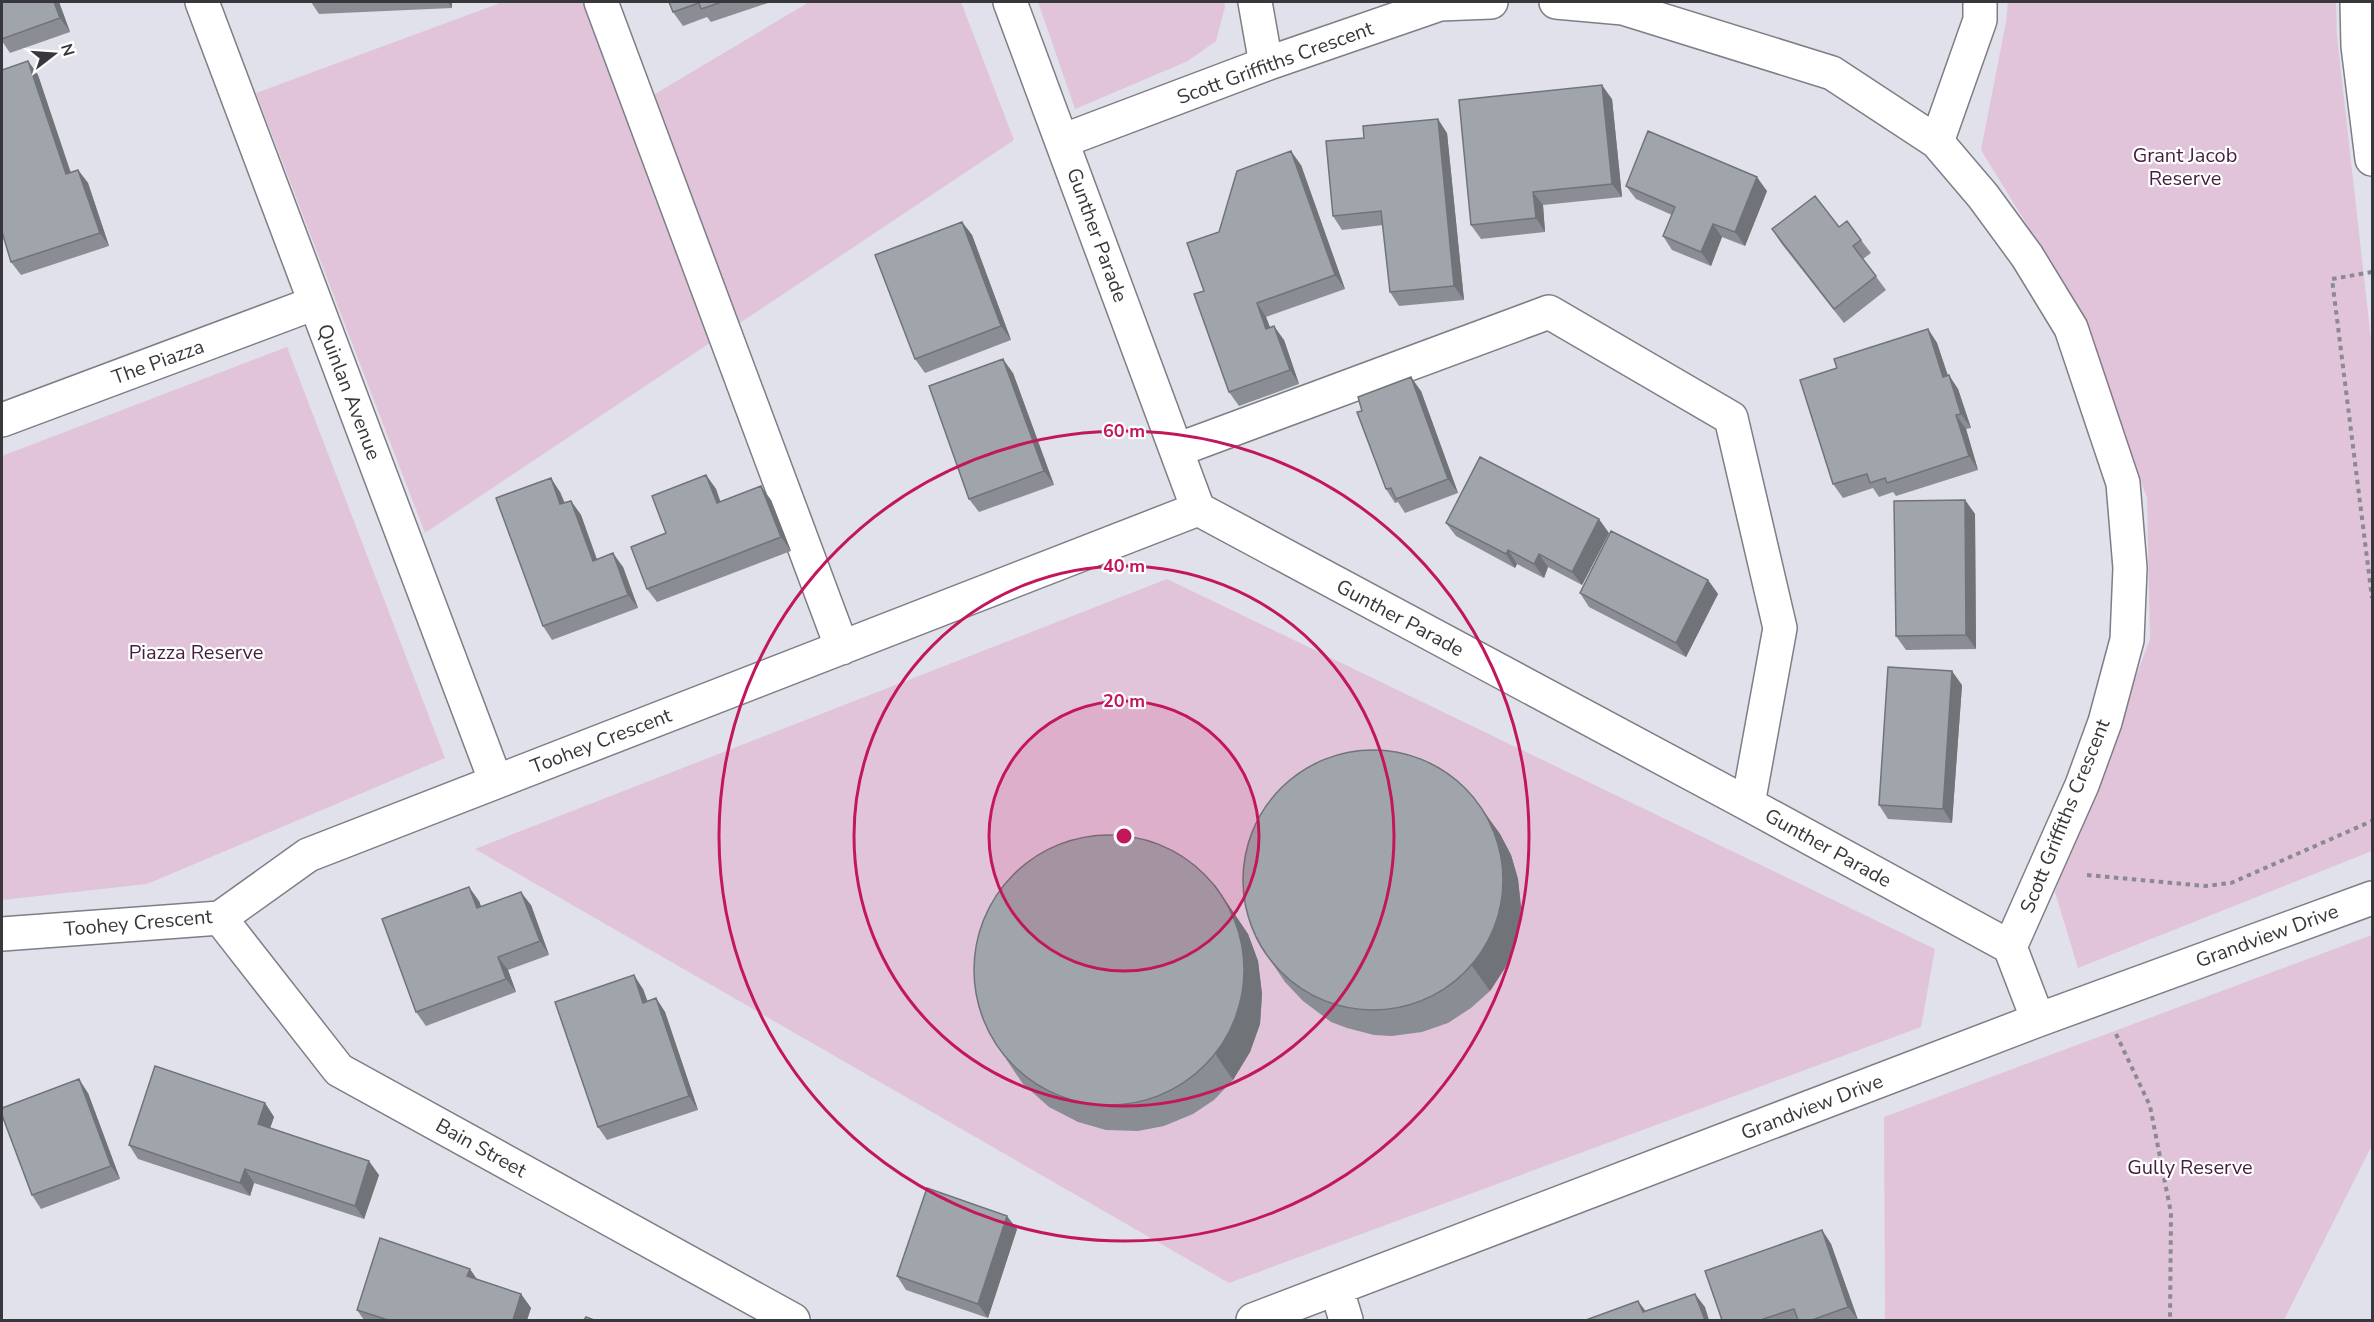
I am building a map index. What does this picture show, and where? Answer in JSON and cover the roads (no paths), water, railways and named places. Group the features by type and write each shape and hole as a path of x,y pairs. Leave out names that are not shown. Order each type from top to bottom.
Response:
{"street":[{"name":"Quinlan Avenue","path":"202,2 496,782"},
{"path":"601,2 842,648"},
{"name":"Gunther Parade","path":"1010,2 1198,509 2010,947"},
{"path":"1255,2 1266,64"},
{"name":"Scott Griffiths Crescent","path":"1062,141 1266,64 1440,4 1491,2"},
{"name":"Scott Griffiths Crescent","path":"1556,2 1623,8 1832,73 1937,142 1983,196 2027,256 2071,328 2123,483 2130,568 2127,640 2101,732 2082,785 2010,947"},
{"path":"1937,142 1980,20 1980,2"},
{"path":"2357,2 2358,46 2373,159"},
{"name":"The Piazza","path":"2,420 315,303"},
{"path":"1177,450 1549,312 1731,418 1780,628 1748,804"},
{"name":"Toohey Crescent","path":"2,934 220,918 308,855 1198,509"},
{"name":"Grandview Drive","path":"1254,1320 1342,1305 2038,1020 2373,898"},
{"name":"Bain Street","path":"220,918 339,1070 793,1320"},
{"path":"2010,947 2038,1020"}],"park label":[{"name":"Grant Jacob Reserve","path":"2185,166"},
{"name":"Piazza Reserve","path":"196,652"},
{"name":"Gully Reserve","path":"2190,1167"}]}
